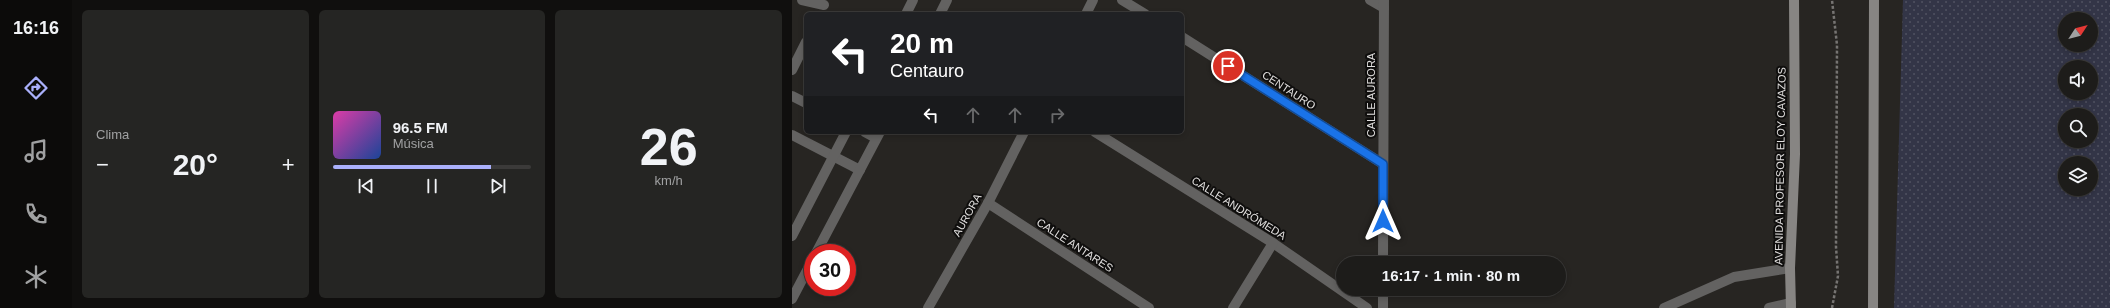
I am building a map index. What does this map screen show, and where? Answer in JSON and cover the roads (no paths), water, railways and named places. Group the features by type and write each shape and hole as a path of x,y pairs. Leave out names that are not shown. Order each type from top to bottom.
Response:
{"main road":[{"name":"AVENIDA PROFESOR ELOY CAVAZOS","path":"1791,306 1790,268 1795,154 1794,0"},
{"path":"1873,308 1874,0"}],"street":[{"path":"802,0 824,6"},
{"path":"907,12 913,0"},
{"path":"941,12 947,0"},
{"path":"1087,12 1093,0"},
{"path":"1122,0 1142,12"},
{"path":"1370,0 1384,4"},
{"name":"CALLE AURORA","path":"1383,256 1384,4"},
{"name":"CENTAURO","path":"1184,38 1383,164"},
{"path":"792,70 804,46"},
{"path":"792,96 804,102"},
{"path":"792,236 845,134"},
{"name":"AURORA","path":"929,308 988,203 1023,134"},
{"name":"CALLE ANDRÓMEDA","path":"1098,134 1274,243 1367,308"},
{"path":"792,135 860,170"},
{"path":"821,244 878,135"},
{"name":"CALLE ANTARES","path":"988,203 1149,308"},
{"path":"1233,308 1274,243"},
{"path":"1664,308 1734,277 1790,268"},
{"path":"792,299 804,276"},
{"path":"1383,296 1383,308"},
{"path":"1769,308 1791,306"}]}
